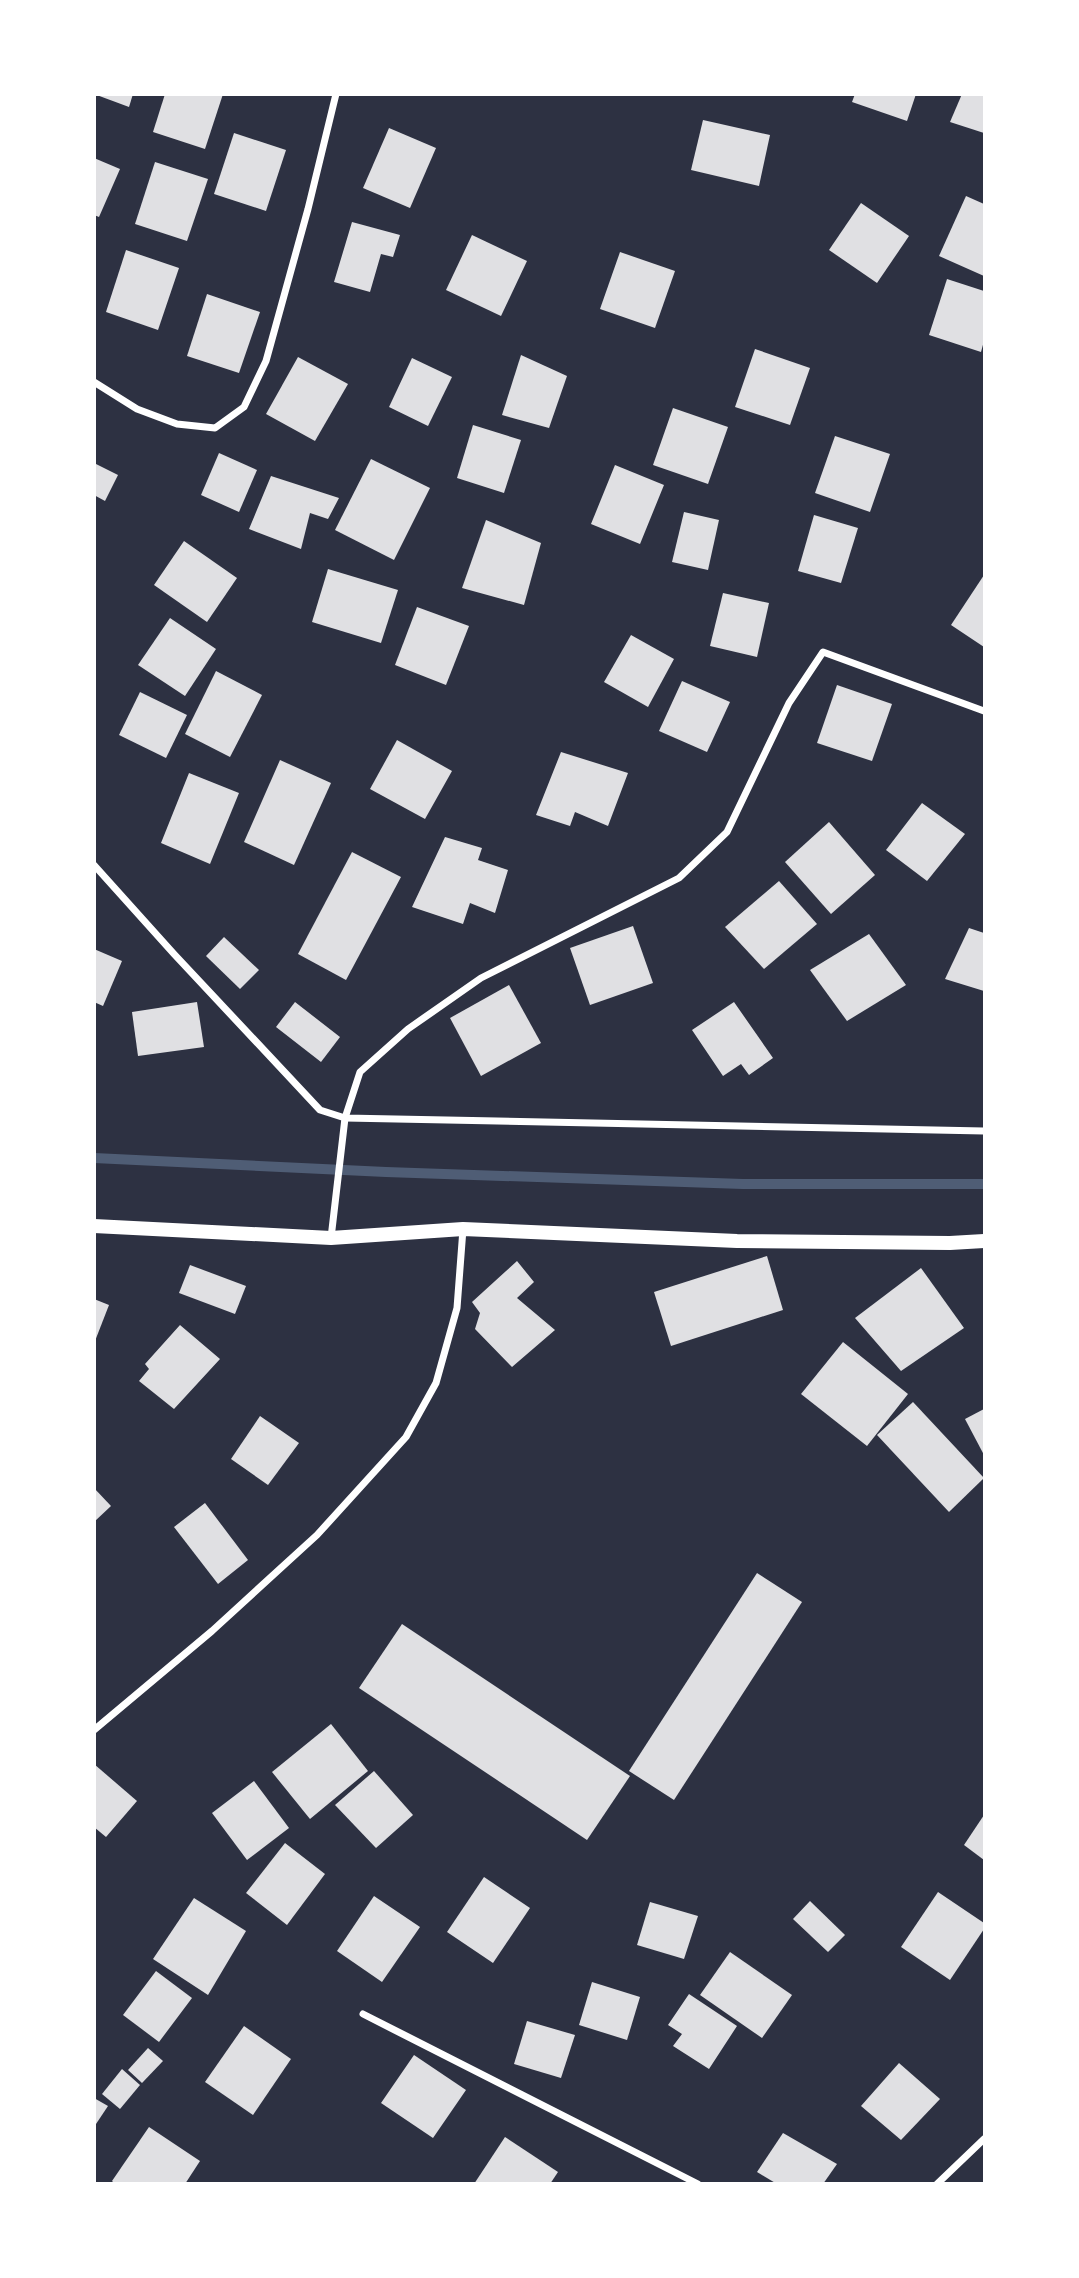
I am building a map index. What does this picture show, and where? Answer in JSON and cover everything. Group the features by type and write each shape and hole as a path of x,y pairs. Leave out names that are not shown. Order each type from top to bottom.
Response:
{"main road":[{"path":"94,1226 331,1238 463,1228 737,1241 985,1241"}],"street":[{"path":"94,382 137,409 177,424 215,428 244,407 266,361 336,94"},
{"path":"331,1238 345,1118 360,1072 408,1029 481,978 680,878 727,832 789,703 823,652 985,711"},
{"path":"94,866 320,1110 345,1118 985,1131"},
{"path":"94,1730 212,1631 317,1535 406,1437 440,1371 457,1308 463,1228"},
{"path":"362,2014 698,2183"},
{"path":"937,2183 985,2139"}],"building":[{"path":"94,94 133,94 129,107"},
{"path":"165,94 223,94 205,149 153,132"},
{"path":"855,94 916,94 907,121 852,102"},
{"path":"962,94 984,94 984,133 950,122"},
{"path":"703,120 770,135 759,186 691,170"},
{"path":"389,128 436,148 410,208 363,188"},
{"path":"234,133 286,150 266,211 214,194"},
{"path":"94,158 120,169 99,217 94,215"},
{"path":"155,162 208,179 187,241 135,224"},
{"path":"966,196 984,204 984,276 939,256"},
{"path":"861,203 909,236 877,283 829,250"},
{"path":"352,222 400,235 393,257 381,254 370,292 334,282"},
{"path":"472,235 527,261 501,316 446,290"},
{"path":"126,250 179,268 158,330 106,312"},
{"path":"620,252 675,271 655,328 600,309"},
{"path":"947,279 984,291 984,341 981,352 929,335"},
{"path":"207,294 260,312 239,373 187,356"},
{"path":"755,349 810,368 790,425 735,407"},
{"path":"521,355 567,376 549,428 502,415"},
{"path":"298,357 348,384 315,441 266,414"},
{"path":"412,358 452,377 428,426 389,407"},
{"path":"673,408 728,427 708,484 653,465"},
{"path":"473,425 521,440 504,493 457,478"},
{"path":"835,436 890,454 870,512 815,493"},
{"path":"219,453 257,470 239,512 201,495"},
{"path":"371,459 430,488 394,560 335,530"},
{"path":"94,463 118,475 105,501 94,495"},
{"path":"615,465 664,485 640,544 591,524"},
{"path":"271,476 339,498 328,519 310,513 301,549 249,529"},
{"path":"684,512 719,520 708,570 672,562"},
{"path":"814,515 858,528 841,583 798,571"},
{"path":"486,520 541,543 524,605 462,588"},
{"path":"184,541 237,578 207,622 154,585"},
{"path":"328,569 398,590 381,643 312,622"},
{"path":"984,575 984,647 951,625"},
{"path":"723,593 769,603 757,657 710,646"},
{"path":"417,607 469,626 446,685 395,665"},
{"path":"170,618 216,649 185,696 138,665"},
{"path":"631,635 674,659 648,707 604,682"},
{"path":"216,671 262,695 230,757 185,734"},
{"path":"682,681 730,702 707,752 659,731"},
{"path":"837,685 892,704 872,761 817,743"},
{"path":"140,692 187,715 166,758 119,735"},
{"path":"397,740 452,771 425,819 370,789"},
{"path":"561,752 628,773 608,826 575,812 570,826 536,815"},
{"path":"280,760 331,783 294,865 244,842"},
{"path":"189,773 239,793 210,864 161,843"},
{"path":"922,803 965,834 927,881 886,850"},
{"path":"829,822 875,875 831,914 785,862"},
{"path":"445,837 482,848 478,860 508,870 495,913 470,903 463,924 412,907"},
{"path":"352,852 401,877 346,980 298,954"},
{"path":"779,881 817,924 764,969 725,927"},
{"path":"633,926 653,983 590,1005 570,948"},
{"path":"969,928 984,933 984,991 945,979"},
{"path":"869,934 906,985 847,1021 810,970"},
{"path":"224,937 259,970 240,989 206,956"},
{"path":"94,949 122,961 103,1006 94,1002"},
{"path":"509,985 541,1043 481,1076 450,1018"},
{"path":"197,1002 204,1047 138,1056 132,1012"},
{"path":"295,1002 340,1037 321,1062 276,1027"},
{"path":"734,1002 773,1058 749,1075 741,1064 723,1076 692,1030"},
{"path":"767,1256 783,1310 671,1346 654,1292"},
{"path":"517,1261 534,1282 517,1298 555,1330 512,1367 475,1329 480,1313 472,1302"},
{"path":"190,1265 246,1286 235,1314 179,1293"},
{"path":"921,1268 964,1328 901,1371 855,1318"},
{"path":"94,1299 109,1305 95,1341 94,1341"},
{"path":"180,1325 220,1359 174,1409 139,1381 149,1369 145,1364"},
{"path":"843,1342 908,1394 867,1446 801,1394"},
{"path":"913,1402 984,1478 949,1512 877,1435"},
{"path":"984,1409 984,1455 965,1419"},
{"path":"260,1416 299,1443 268,1485 231,1459"},
{"path":"94,1488 111,1506 94,1522"},
{"path":"205,1503 248,1560 218,1584 174,1527"},
{"path":"757,1573 802,1602 674,1800 629,1771"},
{"path":"402,1624 630,1776 587,1840 359,1688"},
{"path":"331,1724 368,1771 310,1819 272,1772"},
{"path":"94,1764 137,1801 106,1837 94,1827"},
{"path":"374,1771 413,1815 376,1848 335,1805"},
{"path":"254,1781 289,1828 247,1860 212,1813"},
{"path":"984,1815 984,1860 964,1845"},
{"path":"285,1843 325,1874 287,1925 246,1893"},
{"path":"484,1877 530,1908 493,1963 447,1932"},
{"path":"938,1892 984,1923 984,1929 950,1980 901,1947"},
{"path":"374,1896 420,1927 382,1982 337,1951"},
{"path":"194,1898 246,1931 208,1995 153,1959"},
{"path":"810,1901 845,1935 828,1952 793,1919"},
{"path":"650,1902 698,1916 684,1959 637,1945"},
{"path":"730,1952 792,1995 762,2038 700,1995"},
{"path":"156,1971 192,1998 159,2042 123,2015"},
{"path":"592,1982 640,1997 627,2040 579,2025"},
{"path":"689,1994 737,2026 709,2069 673,2046 682,2034 668,2025"},
{"path":"527,2021 575,2035 561,2078 514,2064"},
{"path":"244,2026 291,2059 253,2115 205,2082"},
{"path":"148,2048 163,2061 142,2083 128,2070"},
{"path":"414,2055 466,2090 433,2138 381,2103"},
{"path":"899,2063 940,2099 901,2140 861,2106"},
{"path":"122,2069 140,2085 120,2109 102,2094"},
{"path":"94,2098 108,2106 94,2127"},
{"path":"149,2127 200,2161 185,2184 115,2184 112,2181"},
{"path":"783,2133 837,2164 823,2184 777,2184 757,2172"},
{"path":"505,2137 558,2172 550,2184 474,2184"}],"waterway":[{"path":"94,1158 386,1172 743,1184 984,1184"}]}
